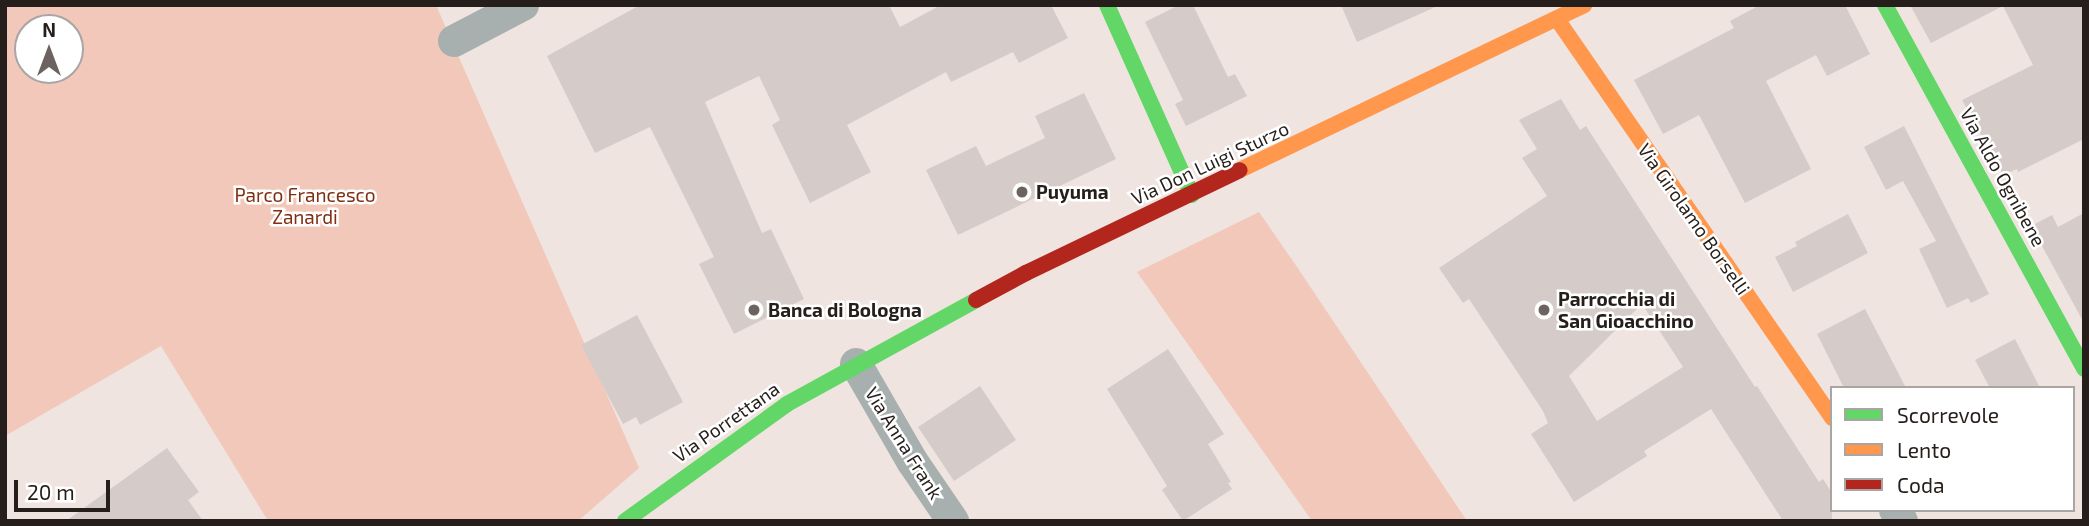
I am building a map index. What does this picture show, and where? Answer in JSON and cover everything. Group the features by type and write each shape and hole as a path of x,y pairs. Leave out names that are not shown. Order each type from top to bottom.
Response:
{"street":[{"path":"454,41 523,5"},
{"path":"1107,5 1192,195"},
{"name":"Via Don Luigi Sturzo","path":"856,364 1026,272 1585,5"},
{"name":"Via Aldo Ognibene","path":"1885,5 2084,369"},
{"name":"Via Girolamo Borselli","path":"1557,19 1830,415"},
{"name":"Via Porrettana","path":"625,521 787,404 856,364"},
{"name":"Via Anna Frank","path":"856,364 912,461 953,521"}],"green space":[{"name":"Parco Francesco Zanardi","path":"5,5 436,5 639,468 578,521 268,521 161,346 5,436"},
{"path":"1259,212 1467,521 1312,521 1137,272"}],"building":[{"path":"640,5 889,5 900,27 941,5 1051,5 1068,38 1019,63 1013,52 951,82 946,72 847,125 871,172 810,203 772,125 780,120 759,76 705,102 762,233 771,229 804,299 734,334 699,264 714,257 650,127 595,153 547,56"},
{"path":"1179,5 1193,5 1228,77 1235,74 1247,96 1186,126 1175,104 1183,100 1145,22"},
{"path":"1341,5 1440,5 1357,42"},
{"path":"1760,5 1845,5 1870,54 1827,76 1816,55 1766,81 1811,169 1745,203 1699,115 1663,134 1634,80 1734,28 1730,21"},
{"path":"1910,5 2084,5 2084,139 2018,172 2017,169 2003,175 1962,100 2033,65 2003,6 1931,43"},
{"path":"1084,93 1116,159 958,235 926,170 976,146 986,166 1045,138 1035,116"},
{"path":"1561,99 1580,130 1586,126 1755,387 1757,386 1819,482 1823,479 1830,490 1832,521 1783,521 1711,409 1644,451 1647,456 1574,502 1531,434 1548,423 1543,411 1469,299 1463,303 1439,268 1547,196 1522,158 1537,149 1519,120","holes":["1642,304 1683,367 1597,421 1569,376"]},
{"path":"1904,126 1989,294 1971,303 1968,298 1947,308 1919,249 1936,241 1903,181 1886,190 1864,147"},
{"path":"2084,213 2084,323 2031,226 2052,215 2058,227"},
{"path":"1848,214 1868,253 1793,292 1775,257 1797,246 1795,242"},
{"path":"1865,309 1905,386 1843,386 1817,334"},
{"path":"637,315 683,402 640,425 636,417 623,424 581,345"},
{"path":"2015,339 2039,386 1989,386 1975,360"},
{"path":"1168,349 1224,434 1208,444 1231,482 1228,483 1232,489 1183,521 1162,490 1167,486 1107,389"},
{"path":"980,386 1016,440 954,481 918,427"},
{"path":"167,448 199,492 188,500 203,521 66,521"}],"traffic: fast":[{"path":"1107,5 1192,195"},
{"path":"1885,5 2084,369"},
{"path":"625,521 787,404 976,300"}],"traffic: slow":[{"path":"1240,170 1585,5"},
{"path":"1557,19 1830,415"}],"traffic: jam":[{"path":"976,300 1026,273 1240,170"}],"place":[{"name":"Puyuma","path":"1022,192"},
{"name":"Banca di Bologna","path":"754,310"},
{"name":"Parrocchia di San Gioacchino","path":"1544,310"}]}
